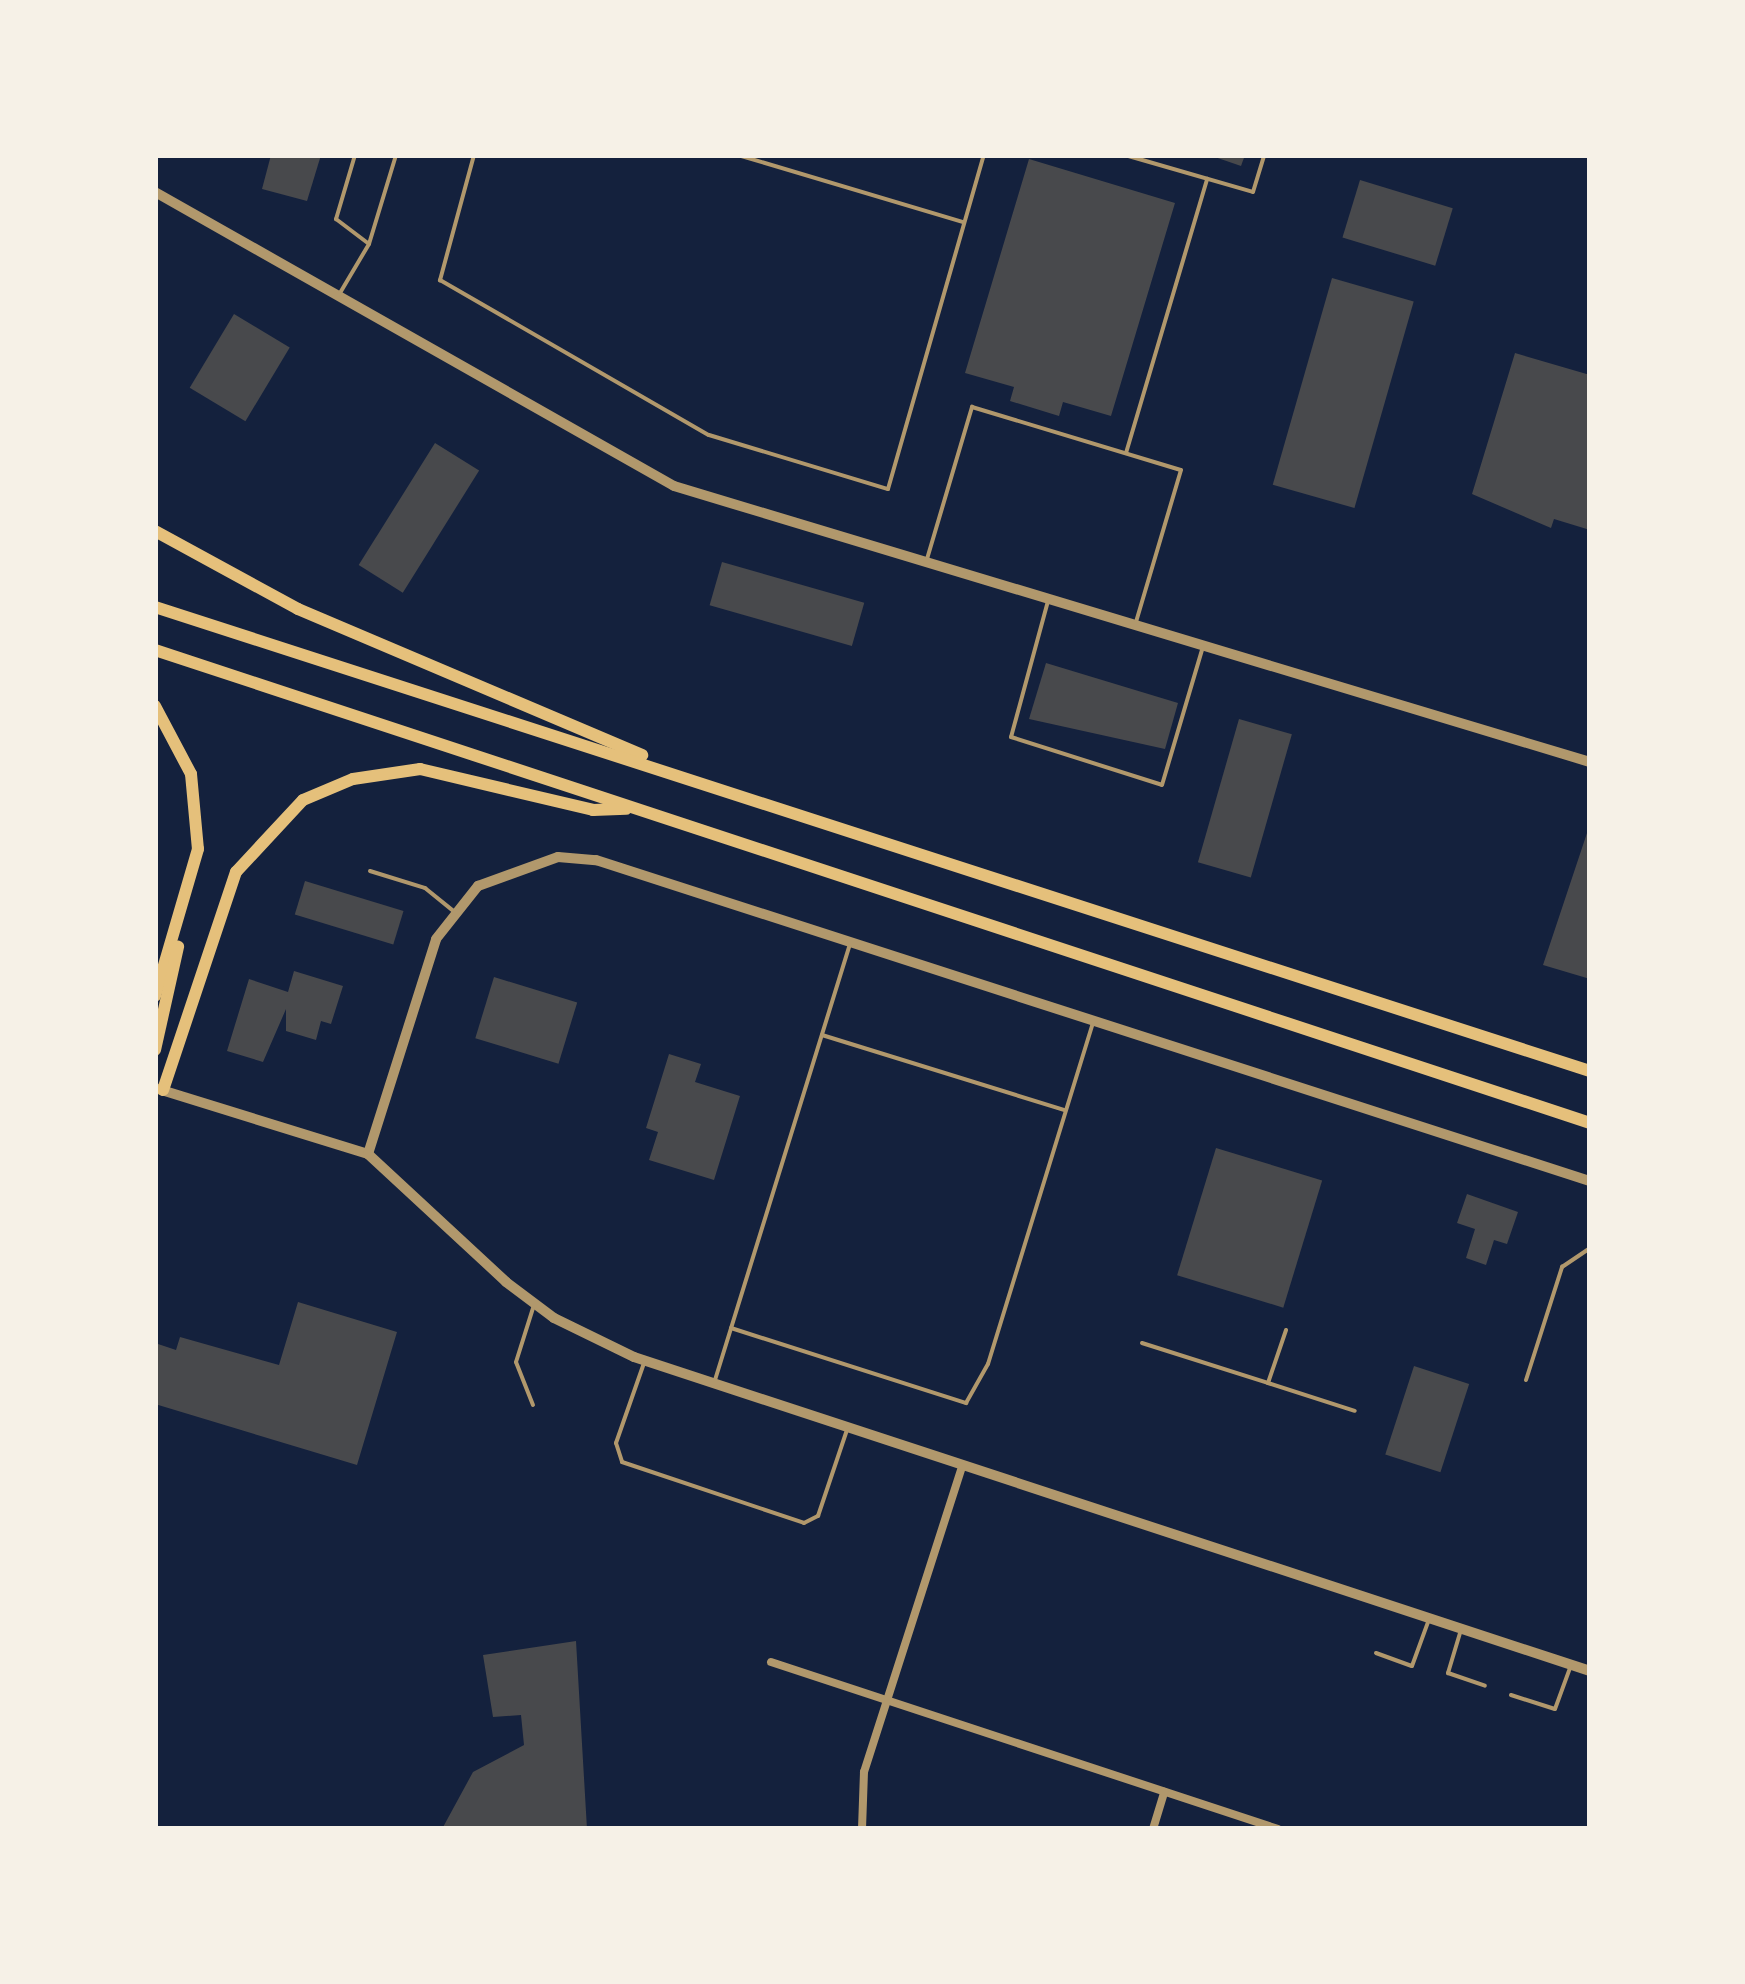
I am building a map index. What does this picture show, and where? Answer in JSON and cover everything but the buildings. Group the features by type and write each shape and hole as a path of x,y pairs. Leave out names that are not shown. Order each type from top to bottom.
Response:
{"highway":[{"path":"155,531 298,608 684,776"},
{"path":"155,607 1590,1071"},
{"path":"155,650 1590,1122"},
{"path":"155,706 191,774 198,848 155,1050"},
{"path":"159,1089 236,872 303,800 353,779 420,768 593,810 639,808"},
{"path":"155,996 178,935"}],"street":[{"path":"155,192 674,486 1590,762"},
{"path":"368,1154 436,939 478,886 558,857 596,860 1590,1181"},
{"path":"159,1089 368,1154 535,1304 645,1360 960,1470 1590,1670"},
{"path":"862,1829 864,1772 960,1470"},
{"path":"771,1662 1278,1829"},
{"path":"1152,1829 1164,1792"}],"lane":[{"path":"355,155 336,219 368,244"},
{"path":"337,297 368,244 396,155"},
{"path":"474,155 440,280 709,435 888,489 984,155"},
{"path":"738,155 965,222"},
{"path":"1125,155 1253,192 1264,155"},
{"path":"1126,453 1207,179"},
{"path":"925,564 972,408 1126,453 1181,470 1134,627"},
{"path":"1048,601 1012,737 1162,786 1203,648"},
{"path":"370,871 425,888 456,914"},
{"path":"714,1384 851,943"},
{"path":"731,1328 966,1403 988,1364 1093,1021"},
{"path":"822,1035 1065,1110"},
{"path":"1526,1380 1562,1267 1590,1248"},
{"path":"533,1405 516,1362 535,1304"},
{"path":"1268,1384 1286,1330"},
{"path":"1142,1343 1355,1411"},
{"path":"645,1360 616,1443 622,1462 813,1522 847,1430"},
{"path":"1376,1654 1412,1666 1430,1618"},
{"path":"1462,1628 1448,1673 1486,1686"},
{"path":"1511,1695 1554,1709 1571,1664"},
{"path":"1590,1704 1590,1722"}]}
